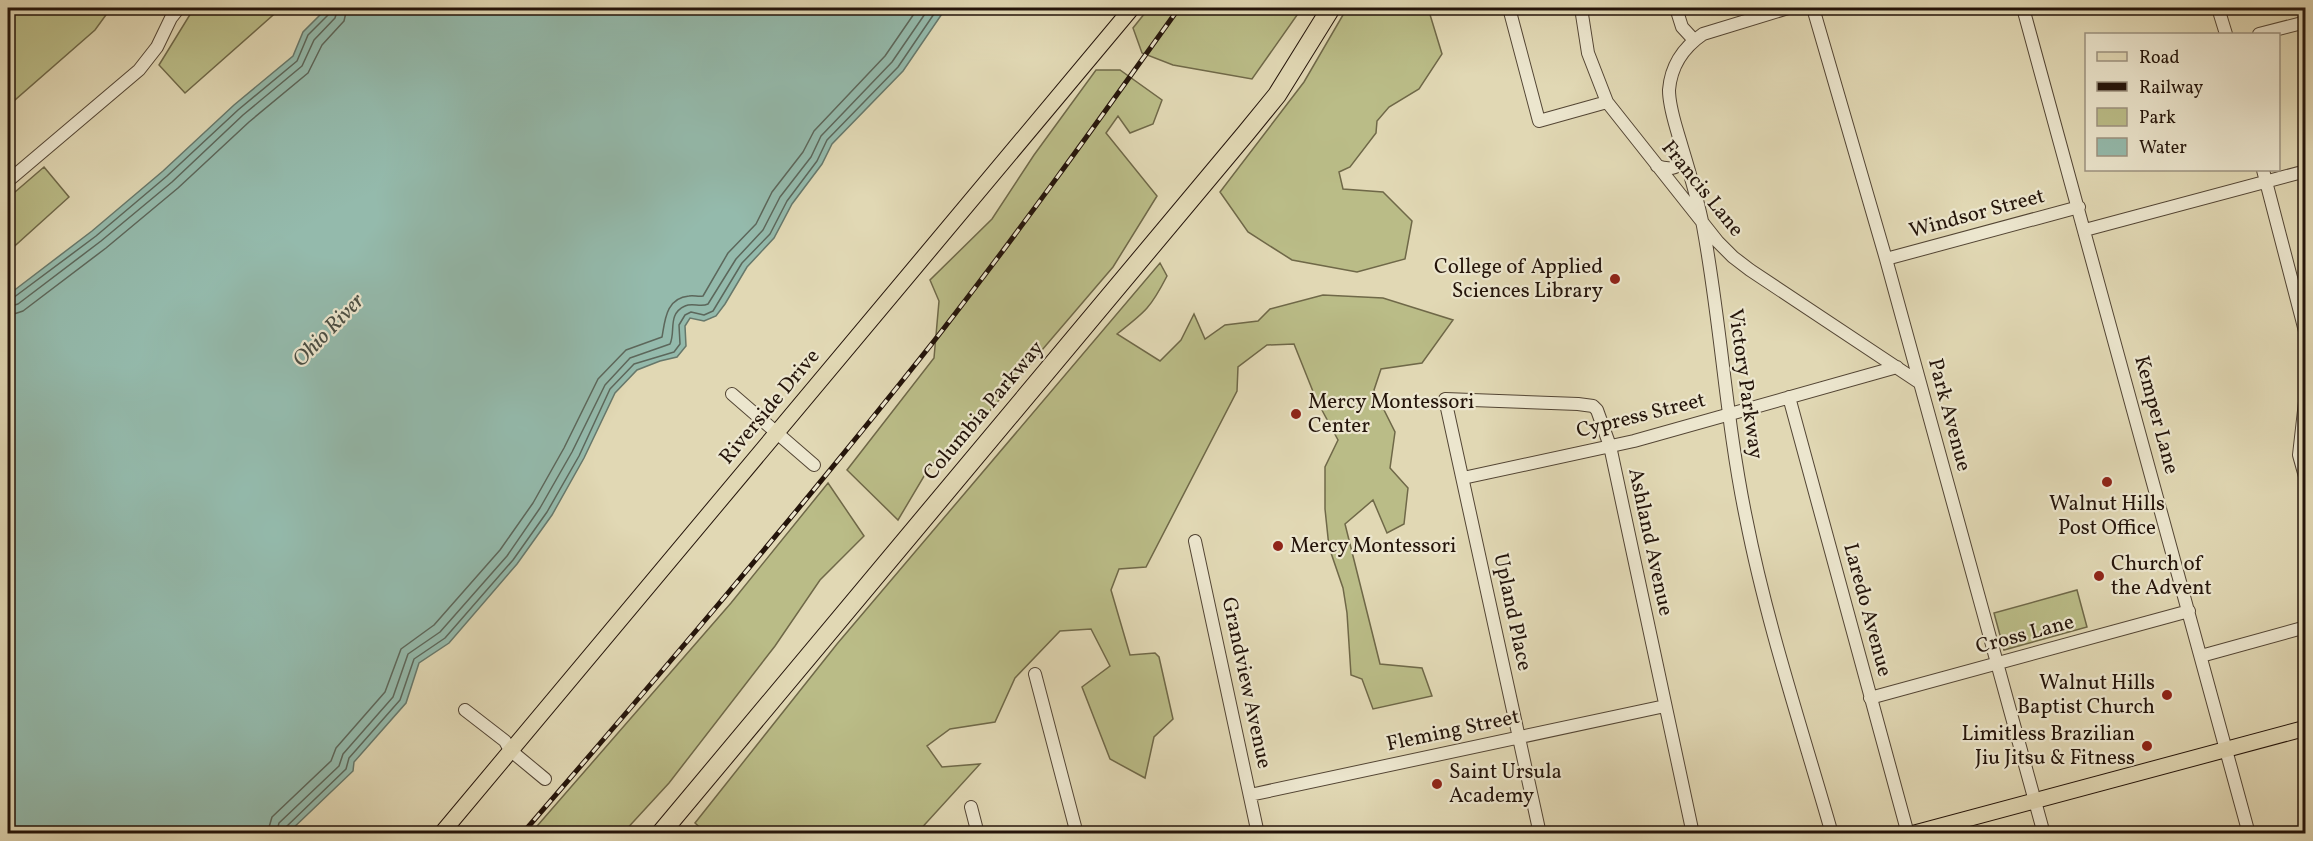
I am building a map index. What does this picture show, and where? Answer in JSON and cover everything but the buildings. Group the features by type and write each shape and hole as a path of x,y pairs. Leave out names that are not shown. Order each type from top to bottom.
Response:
{"highway":[{"name":"Columbia Parkway","path":"660,834 1246,133 1276,95 1331,8"}],"main road":[{"name":"Riverside Drive","path":"441,834 1132,8"},
{"path":"1909,834 2306,728"}],"street":[{"path":"8,181 138,70 157,48 171,18 179,8"},
{"path":"1509,8 1539,121 1607,102"},
{"name":"Francis Lane","path":"1581,8 1588,53 1607,102 1703,224 1732,257 1920,383"},
{"path":"1676,8 1682,27 1694,40"},
{"name":"Victory Parkway","path":"1788,8 1703,34 1694,40 1681,54 1675,65 1669,90 1670,103 1703,224 1729,414 1758,577 1832,834"},
{"name":"Park Avenue","path":"1813,8 1886,259 2044,834"},
{"name":"Kemper Lane","path":"2024,8 2249,834"},
{"path":"2218,8 2226,33"},
{"path":"2263,33 2306,22"},
{"path":"1657,166 1671,169 1679,166 1685,160"},
{"path":"2085,230 2264,176 2306,171"},
{"path":"2264,176 2306,335"},
{"name":"Windsor Street","path":"1886,259 2079,207"},
{"name":"Cypress Street","path":"1463,478 1610,446 1897,367"},
{"path":"2306,393 2299,455 2306,480"},
{"path":"732,394 814,465"},
{"name":"Laredo Avenue","path":"1789,396 1909,834"},
{"name":"Ashland Avenue","path":"1445,399 1593,406 1600,415 1610,446 1693,834"},
{"name":"Upland Place","path":"1445,399 1540,834"},
{"name":"Grandview Avenue","path":"1195,541 1258,834"},
{"name":"Cross Lane","path":"1870,698 2189,611"},
{"path":"2201,656 2306,627"},
{"path":"1035,674 1077,834"},
{"name":"Fleming Street","path":"1250,795 1665,706"},
{"path":"465,710 505,741 510,750 545,779"},
{"path":"971,807 978,834"}],"green space":[{"path":"8,8 111,8 95,30 8,106"},
{"path":"194,8 281,8 185,93 159,65"},
{"path":"1149,8 1302,8 1252,79 1173,65 1142,53 1133,28"},
{"path":"1347,8 1428,8 1442,54 1419,89 1389,107 1377,121 1376,133 1350,167 1339,172 1343,189 1383,192 1412,221 1405,259 1357,272 1292,260 1248,232 1220,192 1304,82"},
{"path":"1096,70 1120,70 1162,100 1153,124 1130,133 1118,116 1106,133 1157,196 1113,267 970,434 930,466 898,520 847,470 934,358 939,301 930,280 992,219 1034,155"},
{"path":"44,167 69,197 8,252 8,198"},
{"path":"1160,263 1167,276 1156,296 1141,315 1117,334 1160,361 1181,340 1194,314 1205,339 1225,325 1258,321 1270,309 1323,295 1383,298 1453,320 1422,363 1381,369 1374,390 1395,432 1390,468 1408,488 1404,524 1387,533 1373,500 1345,524 1380,664 1422,668 1432,696 1373,709 1362,679 1351,675 1347,613 1343,588 1329,547 1325,509 1325,467 1338,440 1316,399 1294,344 1267,345 1238,367 1237,391 1146,567 1119,569 1111,590 1130,655 1155,653 1159,657 1173,719 1154,737 1145,778 1110,759 1082,687 1110,666 1091,629 1060,631 1015,678 995,722 950,729 927,746 942,767 980,764 917,833 706,833 695,823 837,644"},
{"path":"828,483 864,536 820,580 775,646 669,783 623,833 531,833 731,603"},
{"path":"2077,590 2087,627 2004,650 1994,613"}],"water":[{"name":"Ohio River","path":"327,8 946,8 903,71 832,144 822,164 792,204 774,238 747,267 716,316 704,321 690,318 685,326 686,346 677,357 637,370 615,393 584,458 552,515 517,564 449,643 419,663 406,703 354,762 353,771 288,833 8,833 8,295 92,231 293,56 303,32"}],"railway":[{"path":"522,834 731,590 934,341 1028,217 1179,8"}],"place":[{"name":"College of Applied Sciences Library","path":"1615,279"},
{"name":"Mercy Montessori Center","path":"1296,414"},
{"name":"Walnut Hills Post Office","path":"2107,482"},
{"name":"Mercy Montessori","path":"1278,546"},
{"name":"Church of the Advent","path":"2099,576"},
{"name":"Walnut Hills Baptist Church","path":"2167,695"},
{"name":"Limitless Brazilian Jiu Jitsu & Fitness","path":"2147,746"},
{"name":"Saint Ursula Academy","path":"1437,784"}]}
